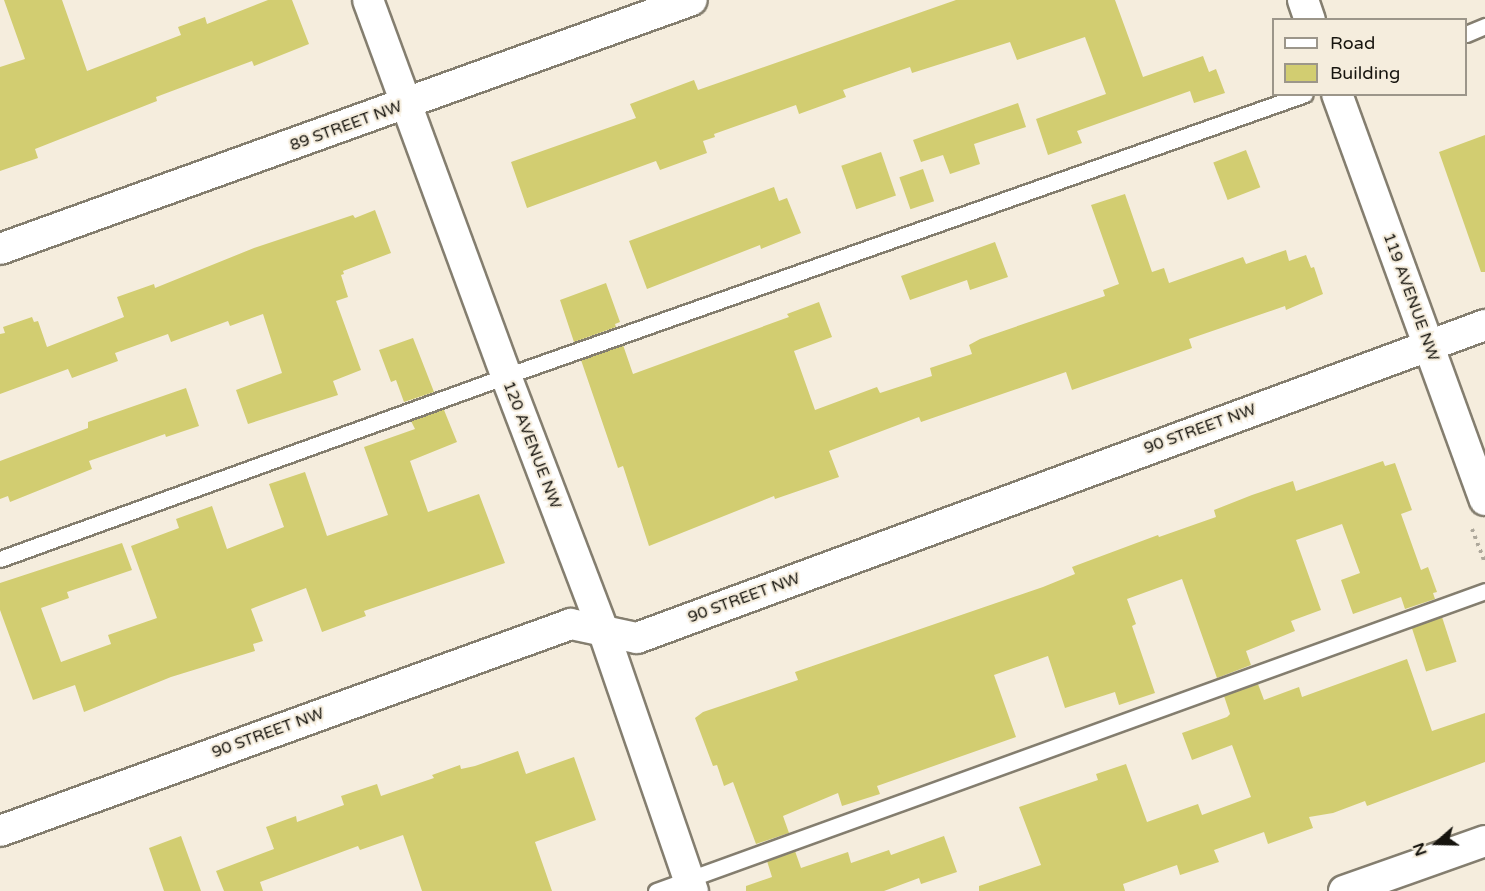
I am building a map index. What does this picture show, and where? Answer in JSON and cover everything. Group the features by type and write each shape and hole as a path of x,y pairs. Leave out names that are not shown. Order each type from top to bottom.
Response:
{"street":[{"name":"120 AVENUE NW","path":"368,0 506,376 603,630 691,885"},
{"name":"89 STREET NW","path":"0,249 692,0"},
{"path":"1303,0 1309,18"},
{"name":"119 AVENUE NW","path":"1338,96 1485,500"},
{"name":"90 STREET NW","path":"0,831 571,624 637,638 1428,344 1485,325"},
{"path":"1344,891 1485,841"}],"lane":[{"path":"1467,34 1485,26"},
{"path":"0,559 506,376 1299,96"},
{"path":"656,891 691,885 1485,591"}],"building":[{"path":"4,0 62,0 87,71 181,35 178,27 205,17 207,24 268,0 292,0 309,44 254,66 252,61 156,97 157,101 35,149 38,158 0,171 0,67 25,59"},
{"path":"956,0 1115,0 1143,77 1203,56 1209,72 1216,69 1225,93 1194,103 1190,91 1077,131 1082,143 1048,155 1036,119 1106,94 1085,37 1017,60 1010,42 912,73 910,67 843,90 846,97 799,114 796,105 714,134 715,137 703,141 707,153 660,170 656,161 527,208 511,162 636,118 630,104 694,80 698,90"},
{"path":"1018,103 1026,127 974,144 980,164 950,174 943,155 921,162 913,140"},
{"path":"1485,135 1485,272 1481,272 1439,152"},
{"path":"1246,150 1260,187 1228,200 1213,163"},
{"path":"881,152 896,195 856,209 841,166"},
{"path":"923,169 934,201 910,209 899,177"},
{"path":"774,187 779,201 787,198 801,233 761,249 760,245 647,289 629,241"},
{"path":"1125,194 1152,272 1164,268 1169,283 1243,257 1246,264 1286,250 1289,261 1306,255 1311,268 1314,267 1323,294 1286,310 1285,306 1189,339 1192,348 1072,390 1066,372 921,422 919,417 829,451 839,477 775,499 774,496 649,546 623,466 618,468 581,360 623,345 633,374 789,317 787,314 819,302 832,337 794,351 815,410 877,387 880,393 932,376 930,368 972,354 969,345 980,339 1105,296 1103,290 1119,284 1091,205"},
{"path":"375,210 391,253 343,271 344,274 341,275 348,297 336,301 361,370 333,381 338,395 248,424 236,390 282,373 263,314 230,326 228,321 171,342 168,334 115,353 118,361 72,378 68,369 0,394 0,334 5,333 3,327 32,317 34,322 38,321 47,347 124,317 117,297 154,284 155,288 254,248 353,215 355,218"},
{"path":"995,242 1008,277 970,290 967,280 910,300 901,276"},
{"path":"606,283 620,322 615,324 616,327 574,342 560,300"},
{"path":"413,338 434,392 404,402 396,380 391,382 379,350"},
{"path":"186,388 199,426 166,437 165,434 89,461 92,469 10,502 8,496 0,499 0,461 88,428 88,422"},
{"path":"444,410 457,442 410,461 428,512 479,494 505,563 364,611 366,616 322,632 306,588 251,609 263,641 253,644 255,651 171,677 84,712 75,685 33,700 0,610 0,583 122,543 132,570 67,592 69,598 41,608 61,662 111,644 108,635 157,618 131,546 179,528 176,519 212,506 227,549 284,527 269,484 305,472 327,536 388,515 364,447 415,429 411,421"},
{"path":"1383,461 1385,466 1395,463 1412,510 1401,514 1421,570 1428,567 1437,592 1433,593 1435,599 1405,609 1401,597 1353,614 1341,580 1360,573 1342,524 1296,540 1321,610 1291,621 1295,631 1246,651 1251,665 1217,678 1182,579 1127,599 1136,624 1132,626 1155,693 1119,705 1115,692 1065,708 1048,656 994,675 1016,737 877,786 880,794 842,806 838,793 783,816 789,833 756,844 733,782 724,786 717,765 713,766 695,718 703,712 798,680 795,672 1043,587 1075,574 1072,567 1158,535 1159,537 1216,517 1214,510 1252,495 1293,481 1296,491"},
{"path":"1442,617 1457,662 1426,672 1412,627"},
{"path":"1407,659 1432,731 1485,713 1485,762 1367,806 1365,801 1333,813 1309,817 1313,828 1268,844 1264,832 1214,850 1219,862 1180,875 1177,865 1123,884 1125,891 979,891 979,886 1041,865 1019,807 1098,780 1096,774 1126,764 1147,822 1198,804 1202,815 1251,797 1232,745 1192,760 1182,733 1227,717 1230,714 1224,696 1258,684 1264,700 1299,687 1302,697"},
{"path":"518,751 526,774 574,757 596,820 535,842 552,891 422,891 403,835 360,850 358,846 260,882 263,891 224,891 216,871 274,849 266,827 296,816 297,822 344,805 341,796 377,784 381,796 434,778 432,775 460,765 461,769 475,766"},
{"path":"181,836 201,891 164,891 149,848"},
{"path":"944,836 957,872 921,884 919,878 884,891 746,891 746,886 772,877 767,861 795,851 801,868 848,852 851,863 889,850 891,855"}]}
